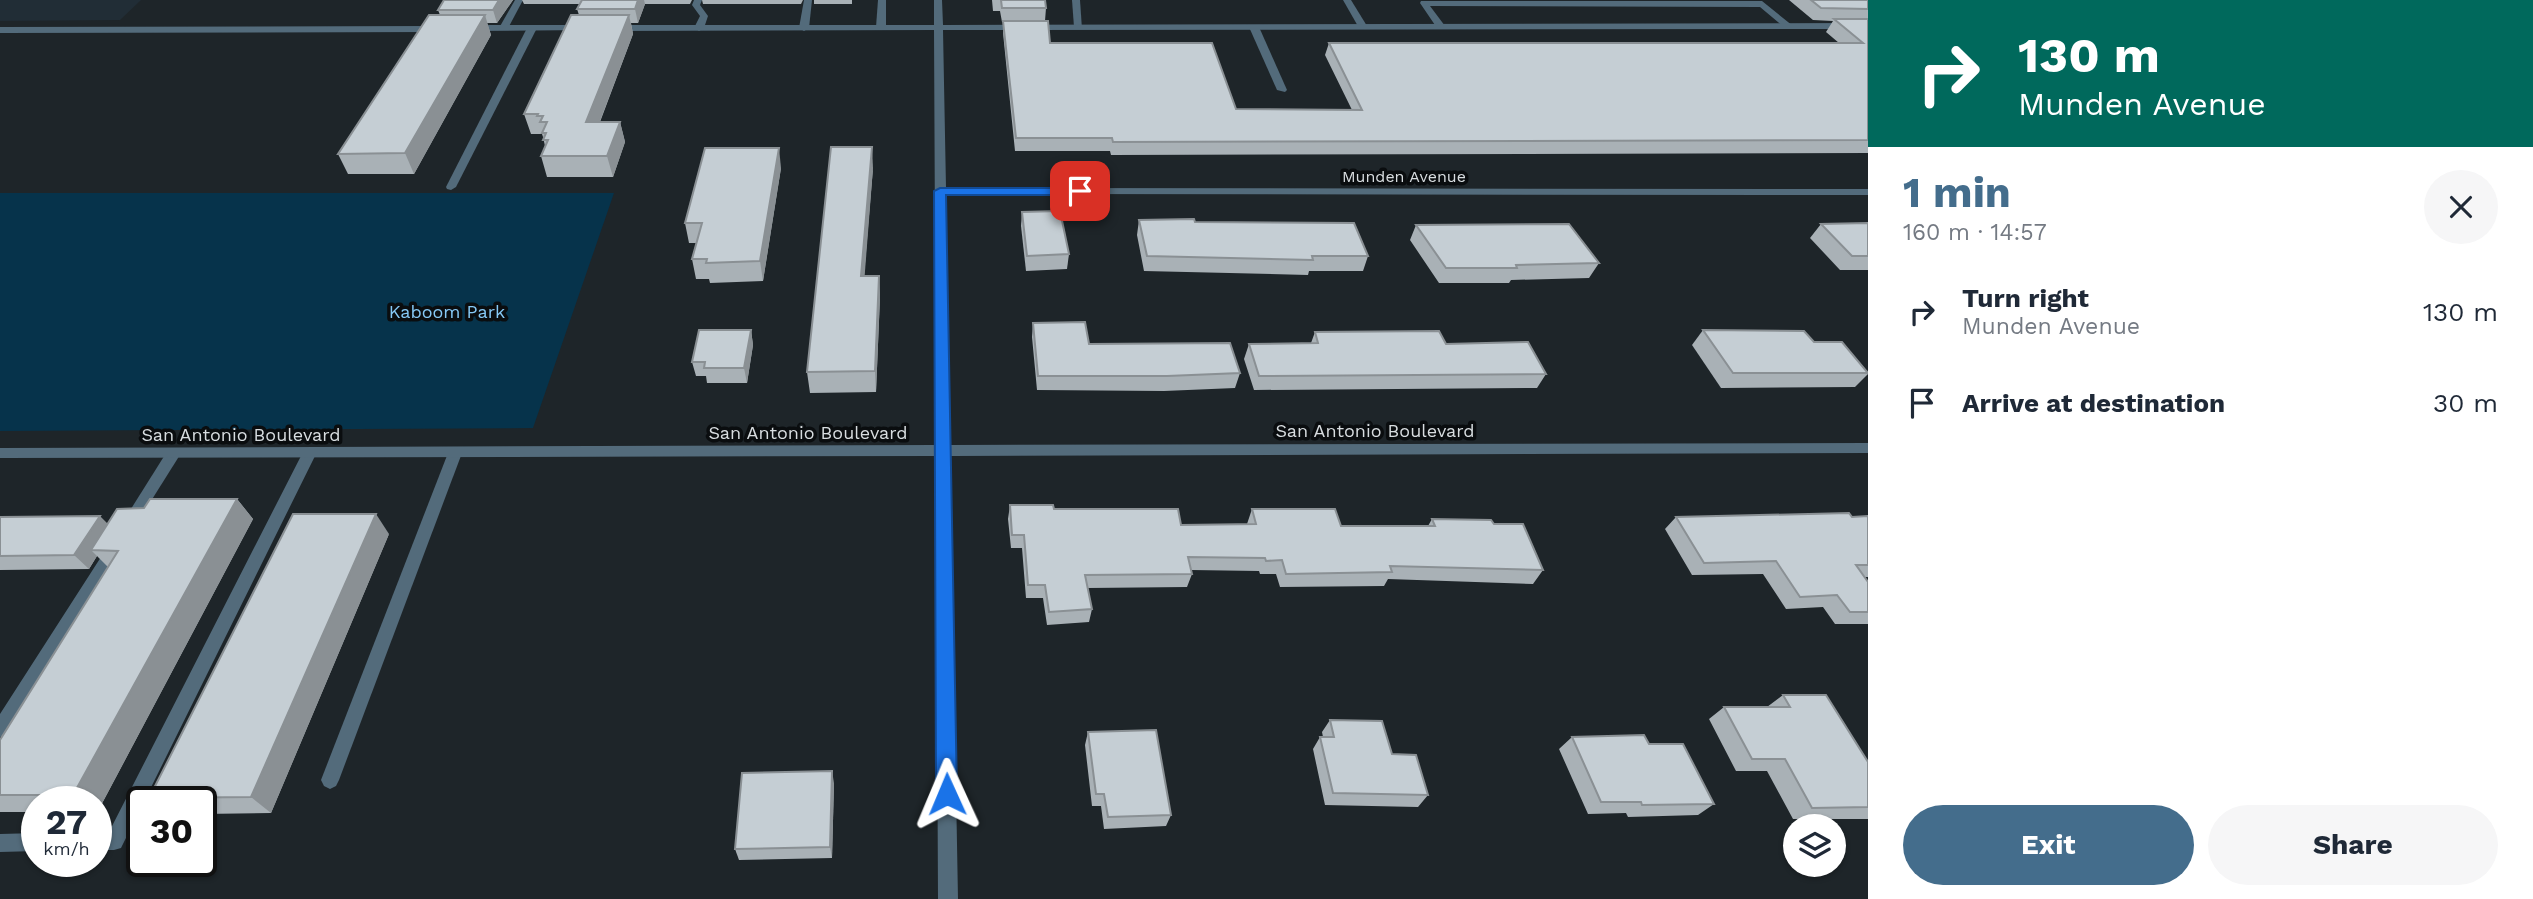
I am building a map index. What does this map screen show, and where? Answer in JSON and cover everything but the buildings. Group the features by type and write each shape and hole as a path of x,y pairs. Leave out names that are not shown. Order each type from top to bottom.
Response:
{"street":[{"path":"504,28 519,0"},
{"path":"698,0 696,5 704,16 699,28"},
{"path":"804,27 808,0"},
{"path":"881,27 882,0"},
{"path":"938,0 948,899"},
{"path":"1076,0 1079,27"},
{"path":"1348,0 1362,26"},
{"path":"1440,26 1424,3 1762,4 1788,26"},
{"path":"602,28 1868,26"},
{"path":"1254,27 1282,90"},
{"path":"464,28 588,28"},
{"path":"451,187 532,28"},
{"path":"0,30 451,29"},
{"name":"Munden Avenue","path":"940,191 1868,192"},
{"name":"San Antonio Boulevard","path":"0,453 1868,448"},
{"path":"0,729 173,453"},
{"path":"330,780 455,453"},
{"path":"112,841 309,454"},
{"path":"0,843 21,842"}],"shaded area":[{"path":"0,0 141,0 120,20 0,21"}],"green space":[{"name":"Kaboom Park","path":"0,193 614,193 533,428 0,431"}],"route":[{"path":"947,794 940,191 1080,191"}]}
